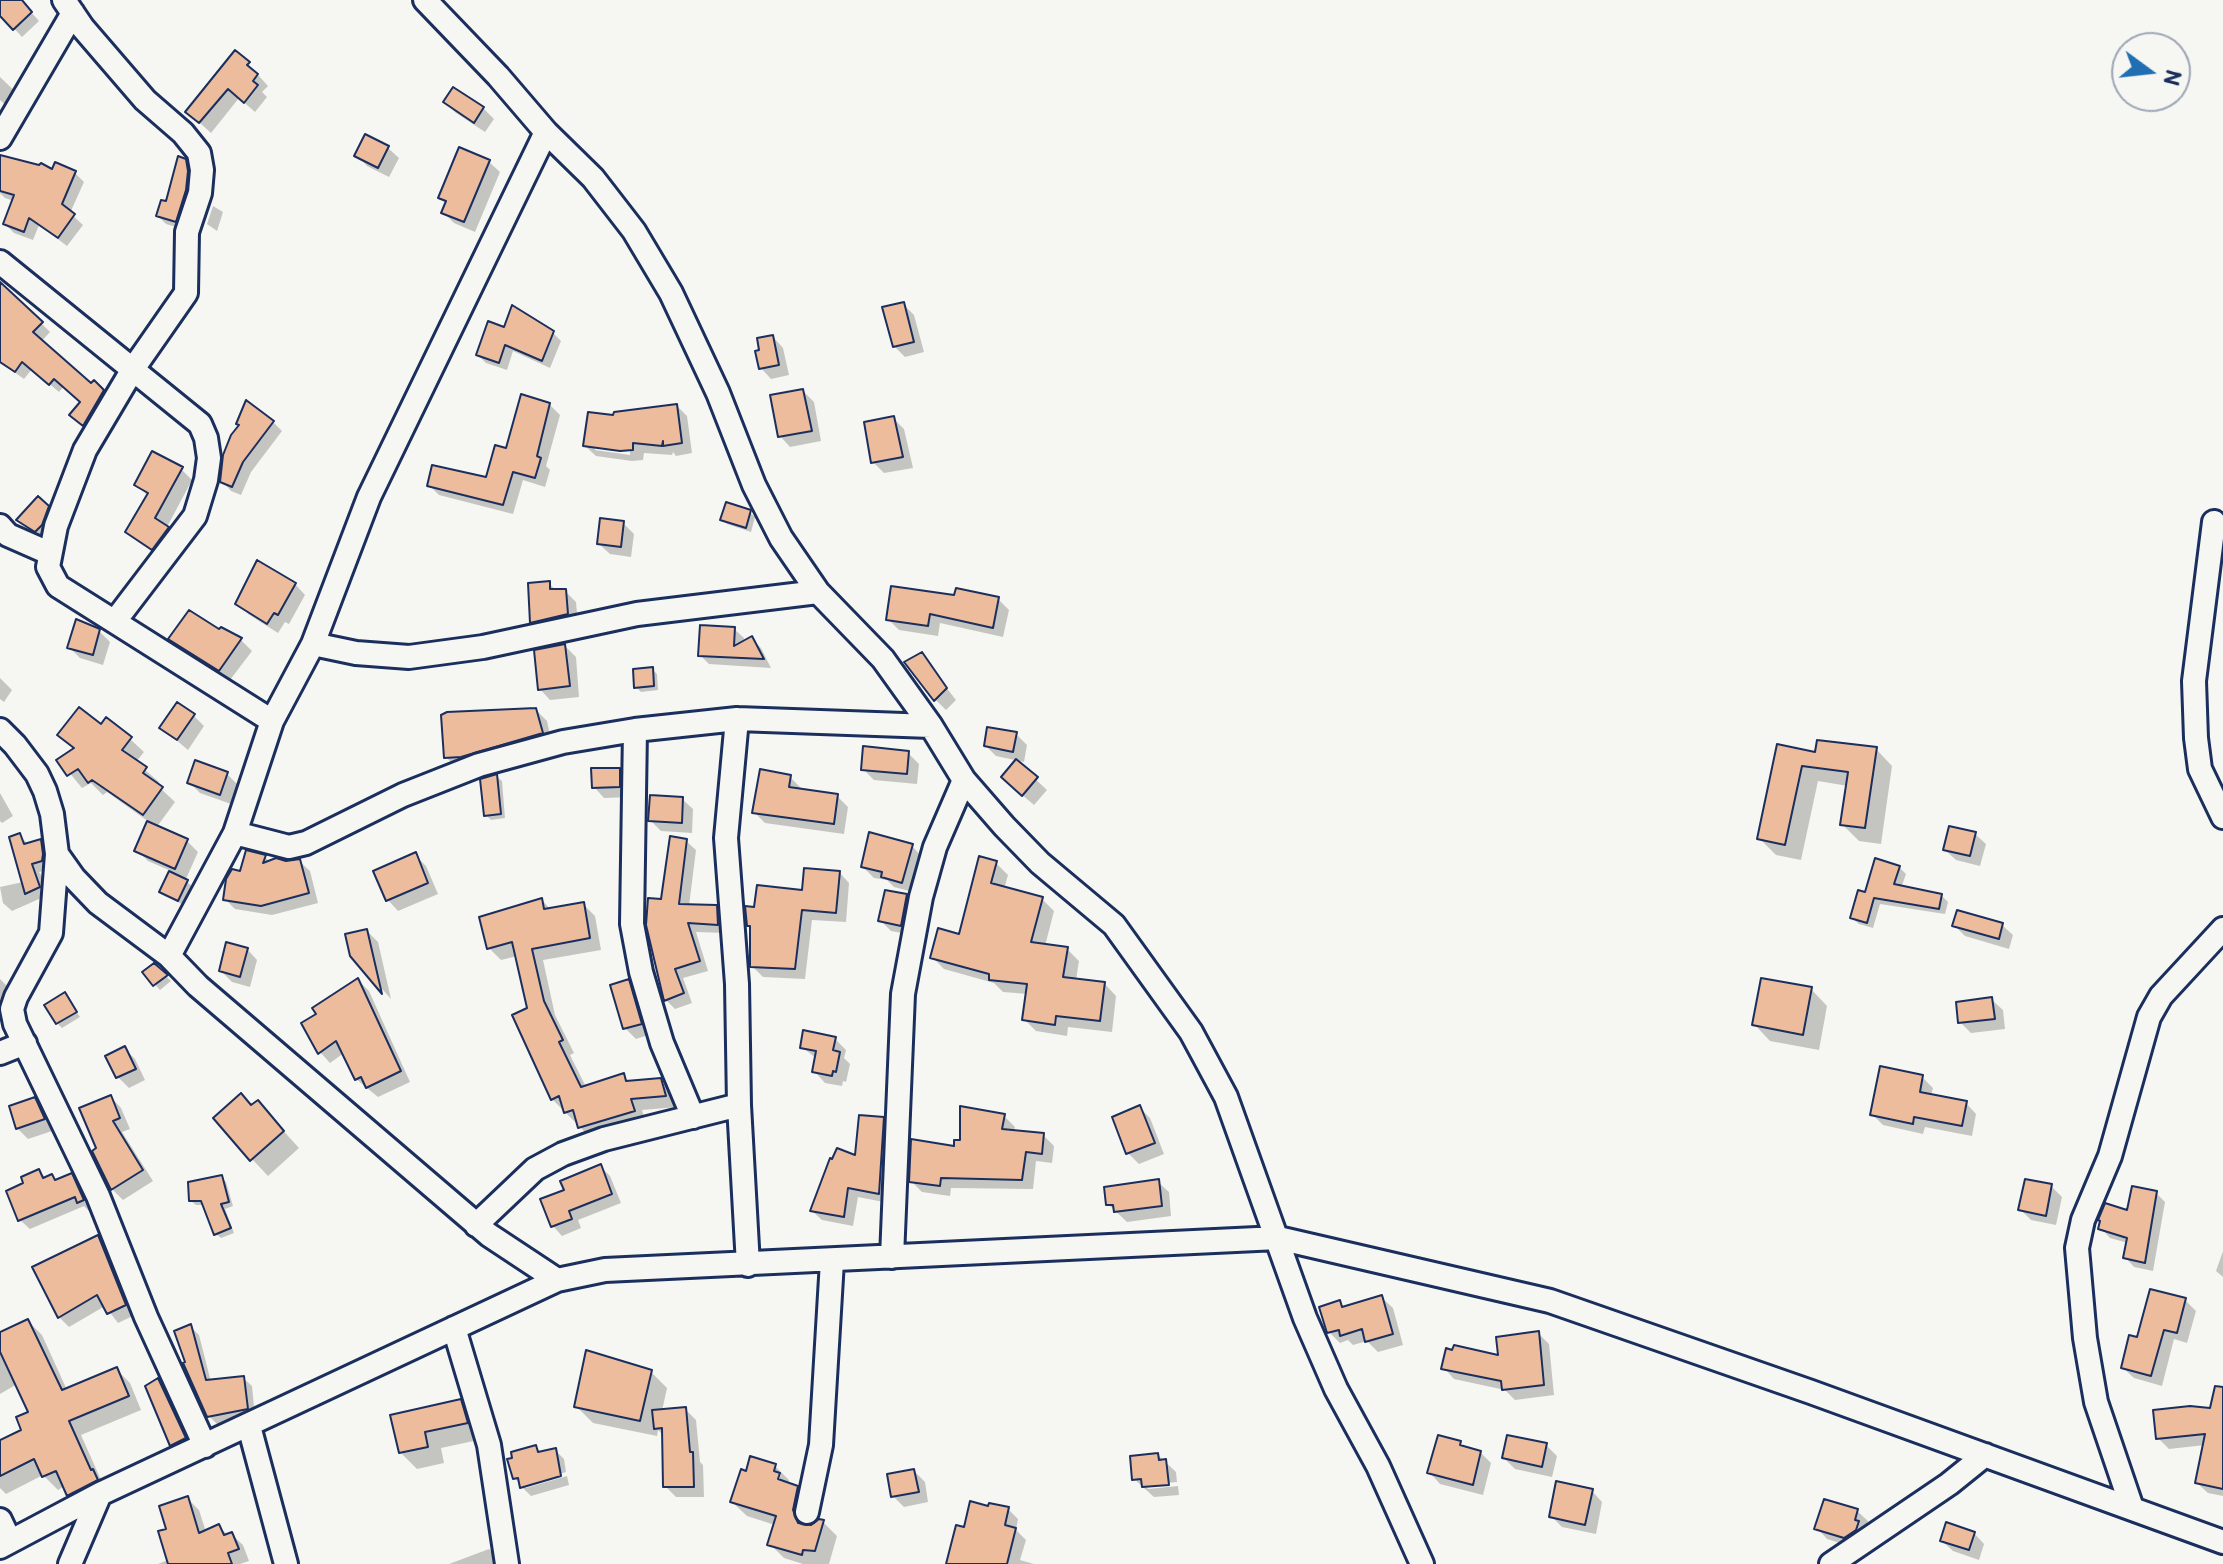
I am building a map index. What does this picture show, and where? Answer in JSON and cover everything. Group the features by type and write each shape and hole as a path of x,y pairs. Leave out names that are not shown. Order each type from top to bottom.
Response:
{"street":[{"path":"425,0 487,64 546,132 593,178 634,231 671,293 718,393 754,485 781,538 818,592 883,659 931,726 964,780 1040,863 1114,925 1191,1032 1226,1097 1305,1318 1336,1389 1378,1466 1422,1564"},
{"path":"0,138 69,7 145,100 183,133 199,153 200,193 187,232 186,293 133,369 76,469 49,553 48,567 58,586 272,721"},
{"path":"169,956 235,833 272,721 313,644 369,497 546,132"},
{"path":"0,262 200,424 206,438 209,458 203,495 195,516 115,621"},
{"path":"2214,522 2194,681 2200,769 2223,817"},
{"path":"0,526 8,535 49,553"},
{"path":"313,644 356,653 409,657 483,647 637,614 818,592"},
{"path":"235,833 289,847 306,843 403,795 479,765 563,742 635,730 737,719 931,726"},
{"path":"737,719 726,838 737,984 739,1105 748,1265"},
{"path":"0,730 37,774 45,791 52,814 57,854 51,933 12,1009 15,1024 98,1196 146,1317 205,1446"},
{"path":"635,730 632,924 641,972 662,1043 693,1117"},
{"path":"892,1257 903,994 921,897 935,847 964,780"},
{"path":"57,854 98,903 169,956 198,986 476,1225 557,1280"},
{"path":"2132,1508 2096,1402 2085,1338 2077,1248 2083,1220 2110,1156 2149,1017 2161,996 2223,929"},
{"path":"0,1053 25,1043"},
{"path":"476,1225 535,1169 563,1154 604,1139 739,1105"},
{"path":"0,1520 5,1544 100,1494 557,1280 605,1270 1278,1238 1550,1301 2223,1542"},
{"path":"807,1512 821,1445 832,1261"},
{"path":"454,1328 489,1445 507,1564"},
{"path":"249,1426 286,1564"},
{"path":"1831,1564 1949,1484 1985,1455"},
{"path":"70,1564 100,1494"}],"building":[{"path":"0,0 22,0 32,12 13,30 0,16"},
{"path":"235,50 250,62 247,65 258,74 253,81 258,85 244,103 228,89 199,123 185,112"},
{"path":"453,87 484,107 474,123 443,102"},
{"path":"365,134 389,146 378,168 354,156"},
{"path":"459,147 490,160 464,222 441,213 446,201 438,198"},
{"path":"0,155 41,163 52,169 55,162 76,171 62,204 75,214 58,238 29,218 24,232 3,224 14,195 0,191"},
{"path":"178,156 186,159 188,171 186,190 176,222 156,216 161,200 166,201"},
{"path":"0,282 43,322 33,332 91,383 94,380 104,390 83,426 69,415 80,402 54,379 49,385 22,362 15,372 0,362"},
{"path":"904,302 914,342 893,347 882,307"},
{"path":"512,305 554,331 542,361 505,345 499,363 476,355 488,321 504,327"},
{"path":"773,335 779,365 759,369 755,351 759,350 757,338"},
{"path":"803,389 812,431 778,437 770,395"},
{"path":"521,394 550,403 535,478 513,472 503,505 427,486 432,465 486,477 495,445 506,448"},
{"path":"246,400 274,421 243,462 232,487 220,482 223,455 239,425 236,424"},
{"path":"677,404 682,443 663,446 663,441 662,446 633,443 633,450 620,451 583,446 588,412 613,415 614,412"},
{"path":"894,416 903,457 871,463 864,422"},
{"path":"152,451 183,467 155,518 169,527 152,550 125,532 148,493 134,485"},
{"path":"38,496 49,506 42,525 35,532 16,520"},
{"path":"726,502 751,510 746,528 720,520"},
{"path":"600,518 624,521 621,547 597,544"},
{"path":"257,560 296,583 278,615 274,613 267,624 235,604"},
{"path":"550,581 550,589 566,589 568,614 530,623 528,583"},
{"path":"891,586 954,595 956,588 999,597 993,628 930,614 928,626 886,620"},
{"path":"189,610 219,629 221,627 242,638 219,671 168,639"},
{"path":"76,619 100,629 93,655 67,648"},
{"path":"700,625 735,627 734,646 752,636 764,659 698,656"},
{"path":"565,644 570,686 538,690 534,650"},
{"path":"922,652 947,688 934,701 904,662"},
{"path":"653,667 654,686 634,688 633,669"},
{"path":"177,702 195,714 177,740 159,728"},
{"path":"79,707 101,724 106,717 132,737 122,750 147,767 143,773 163,787 143,815 92,780 88,783 78,769 67,776 56,760 74,748 57,735"},
{"path":"536,708 543,733 461,757 444,758 441,715 447,712"},
{"path":"987,727 1017,732 1013,752 984,746"},
{"path":"1817,740 1877,747 1865,828 1840,825 1848,772 1802,766 1785,845 1757,839 1777,744 1815,752"},
{"path":"863,746 909,751 907,774 861,770"},
{"path":"1016,759 1038,777 1022,796 1001,777"},
{"path":"195,760 228,772 220,795 187,783"},
{"path":"591,768 620,768 620,787 592,788"},
{"path":"760,769 791,775 789,787 838,794 834,824 752,813"},
{"path":"497,774 501,814 484,816 480,779"},
{"path":"650,795 683,797 682,823 648,821"},
{"path":"147,821 188,839 175,869 134,851"},
{"path":"1949,826 1976,832 1970,856 1943,850"},
{"path":"869,832 913,844 902,883 881,877 882,872 861,867"},
{"path":"20,833 24,844 41,839 43,854 42,861 32,864 40,887 25,894 9,837"},
{"path":"670,836 687,839 679,904 717,905 718,925 688,923 700,961 675,969 684,993 664,1001 646,925 648,898 661,899"},
{"path":"246,850 266,855 263,863 276,858 286,861 300,859 309,893 261,906 223,900 226,879 232,869 240,871"},
{"path":"416,852 428,883 386,901 373,871"},
{"path":"979,856 997,861 991,883 1043,897 1031,942 1068,947 1063,977 1105,982 1100,1021 1056,1016 1055,1025 1022,1020 1027,984 989,980 989,974 930,958 938,928 959,934"},
{"path":"1875,858 1900,866 1894,884 1942,894 1939,909 1874,898 1867,923 1850,918 1858,890 1865,892"},
{"path":"804,868 840,871 836,913 802,910 795,969 750,967 750,926 747,926 745,906 754,907 757,885 802,890"},
{"path":"169,871 188,880 178,901 159,892"},
{"path":"885,890 907,894 901,926 878,921"},
{"path":"542,898 544,909 584,902 590,938 532,949 544,1001 563,1040 559,1042 581,1087 624,1073 626,1081 661,1078 666,1096 631,1099 635,1111 578,1128 573,1110 564,1113 559,1096 551,1100 512,1015 527,1008 512,942 487,949 479,917"},
{"path":"1957,910 2003,923 1999,939 1952,926"},
{"path":"367,929 382,994 350,956 345,934"},
{"path":"226,942 248,948 240,977 219,971"},
{"path":"154,963 168,975 153,986 142,972"},
{"path":"358,978 401,1071 366,1088 361,1077 355,1080 336,1041 318,1054 301,1023 316,1014 312,1008"},
{"path":"1761,978 1812,987 1803,1035 1752,1025"},
{"path":"629,979 642,1024 623,1029 610,985"},
{"path":"65,992 77,1012 56,1024 44,1005"},
{"path":"1992,997 1995,1019 1958,1023 1956,1002"},
{"path":"803,1030 836,1037 833,1050 840,1052 836,1072 833,1071 832,1076 812,1072 816,1051 800,1048"},
{"path":"125,1046 136,1069 116,1078 105,1056"},
{"path":"1880,1066 1923,1075 1920,1092 1967,1101 1962,1126 1914,1117 1913,1124 1870,1115"},
{"path":"241,1093 251,1105 258,1100 284,1131 250,1161 213,1118"},
{"path":"111,1095 120,1118 113,1121 143,1170 111,1190 92,1151 96,1148 79,1108"},
{"path":"35,1097 45,1119 16,1129 9,1106"},
{"path":"1140,1105 1155,1143 1126,1154 1112,1117"},
{"path":"960,1106 1005,1114 1002,1129 1044,1133 1042,1154 1026,1152 1022,1180 941,1178 940,1186 909,1182 911,1139 954,1146 954,1140 960,1140"},
{"path":"859,1115 884,1117 879,1194 848,1188 844,1217 810,1211 830,1158 837,1148 855,1155"},
{"path":"601,1164 612,1194 569,1211 572,1219 551,1227 540,1199 564,1190 560,1181"},
{"path":"39,1169 43,1178 52,1174 55,1180 72,1173 84,1200 77,1203 75,1197 18,1221 6,1191 23,1183 21,1177"},
{"path":"222,1175 229,1202 221,1204 231,1228 214,1235 201,1201 189,1201 188,1182"},
{"path":"1159,1179 1162,1206 1114,1212 1113,1205 1106,1205 1104,1187"},
{"path":"2025,1179 2052,1184 2046,1216 2018,1210"},
{"path":"2132,1186 2157,1191 2145,1263 2123,1258 2127,1238 2098,1229 2105,1203 2127,1210"},
{"path":"98,1235 126,1305 107,1314 97,1295 58,1318 32,1267"},
{"path":"2150,1289 2186,1298 2177,1333 2164,1330 2151,1376 2121,1368 2129,1335 2137,1337"},
{"path":"1382,1295 1393,1334 1365,1342 1362,1329 1340,1336 1339,1330 1327,1333 1319,1307 1340,1300 1342,1307"},
{"path":"28,1319 62,1390 117,1367 129,1396 69,1421 98,1480 67,1496 56,1471 42,1477 34,1459 0,1476 0,1440 21,1430 16,1417 28,1412 0,1352 0,1332"},
{"path":"191,1324 206,1380 244,1376 248,1409 207,1417 183,1363 174,1331"},
{"path":"1539,1331 1544,1385 1502,1390 1501,1381 1441,1369 1446,1348 1452,1350 1454,1345 1498,1355 1496,1337"},
{"path":"586,1350 652,1370 640,1421 574,1407"},
{"path":"158,1378 186,1438 170,1446 145,1386"},
{"path":"2215,1386 2223,1387 2223,1489 2195,1483 2205,1434 2156,1439 2153,1410 2190,1406 2210,1408"},
{"path":"461,1399 468,1423 425,1432 428,1447 399,1453 390,1415"},
{"path":"686,1407 690,1452 693,1452 694,1487 663,1487 662,1428 654,1429 652,1410"},
{"path":"1438,1435 1481,1451 1473,1485 1427,1473"},
{"path":"1507,1435 1547,1443 1542,1467 1502,1458"},
{"path":"536,1445 538,1452 556,1448 561,1476 520,1488 518,1478 513,1479 507,1459 512,1458 511,1452"},
{"path":"1158,1453 1159,1460 1166,1459 1169,1485 1142,1487 1141,1479 1132,1480 1130,1456"},
{"path":"750,1456 776,1464 774,1471 780,1473 778,1479 798,1486 793,1510 798,1523 811,1525 819,1519 824,1520 815,1551 803,1550 802,1555 767,1545 776,1516 730,1502 741,1469 746,1471"},
{"path":"914,1469 919,1492 891,1497 887,1474"},
{"path":"1556,1481 1593,1489 1585,1525 1549,1517"},
{"path":"188,1496 199,1533 219,1524 224,1535 232,1532 239,1549 228,1553 232,1564 168,1564 158,1531 166,1529 159,1506"},
{"path":"1824,1499 1858,1509 1856,1530 1844,1538 1814,1529"},
{"path":"970,1501 1009,1507 1005,1525 1016,1528 1007,1564 946,1564 956,1525 964,1527"},
{"path":"1946,1522 1975,1532 1969,1550 1940,1541"}]}
